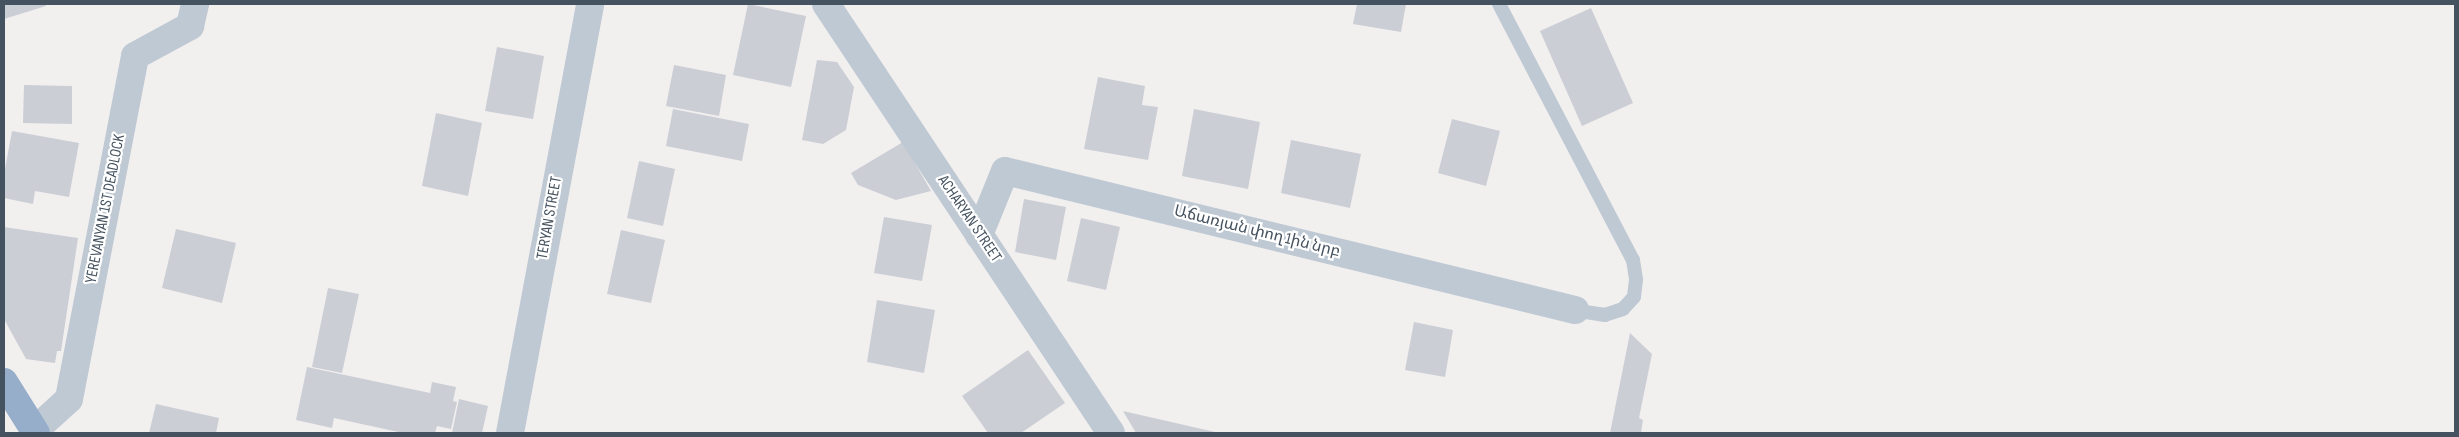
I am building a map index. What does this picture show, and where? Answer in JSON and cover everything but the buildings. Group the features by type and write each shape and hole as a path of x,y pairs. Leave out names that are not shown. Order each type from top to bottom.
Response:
{"highway":[{"path":"4,382 35,432"}],"street":[{"name":"YEREVANYAN 1ST DEADLOCK","path":"35,432 69,399 136,56 190,26 195,4"},
{"name":"TERYAN STREET","path":"510,433 590,4"},
{"name":"ACHARYAN STREET","path":"826,4 1111,433"},
{"name":"Աճառյան փող 1ին նրբ","path":"980,235 1005,171 1575,310"}],"lane":[{"path":"1499,4 1633,260 1636,280 1634,297 1623,309 1605,315 1575,310"}]}
